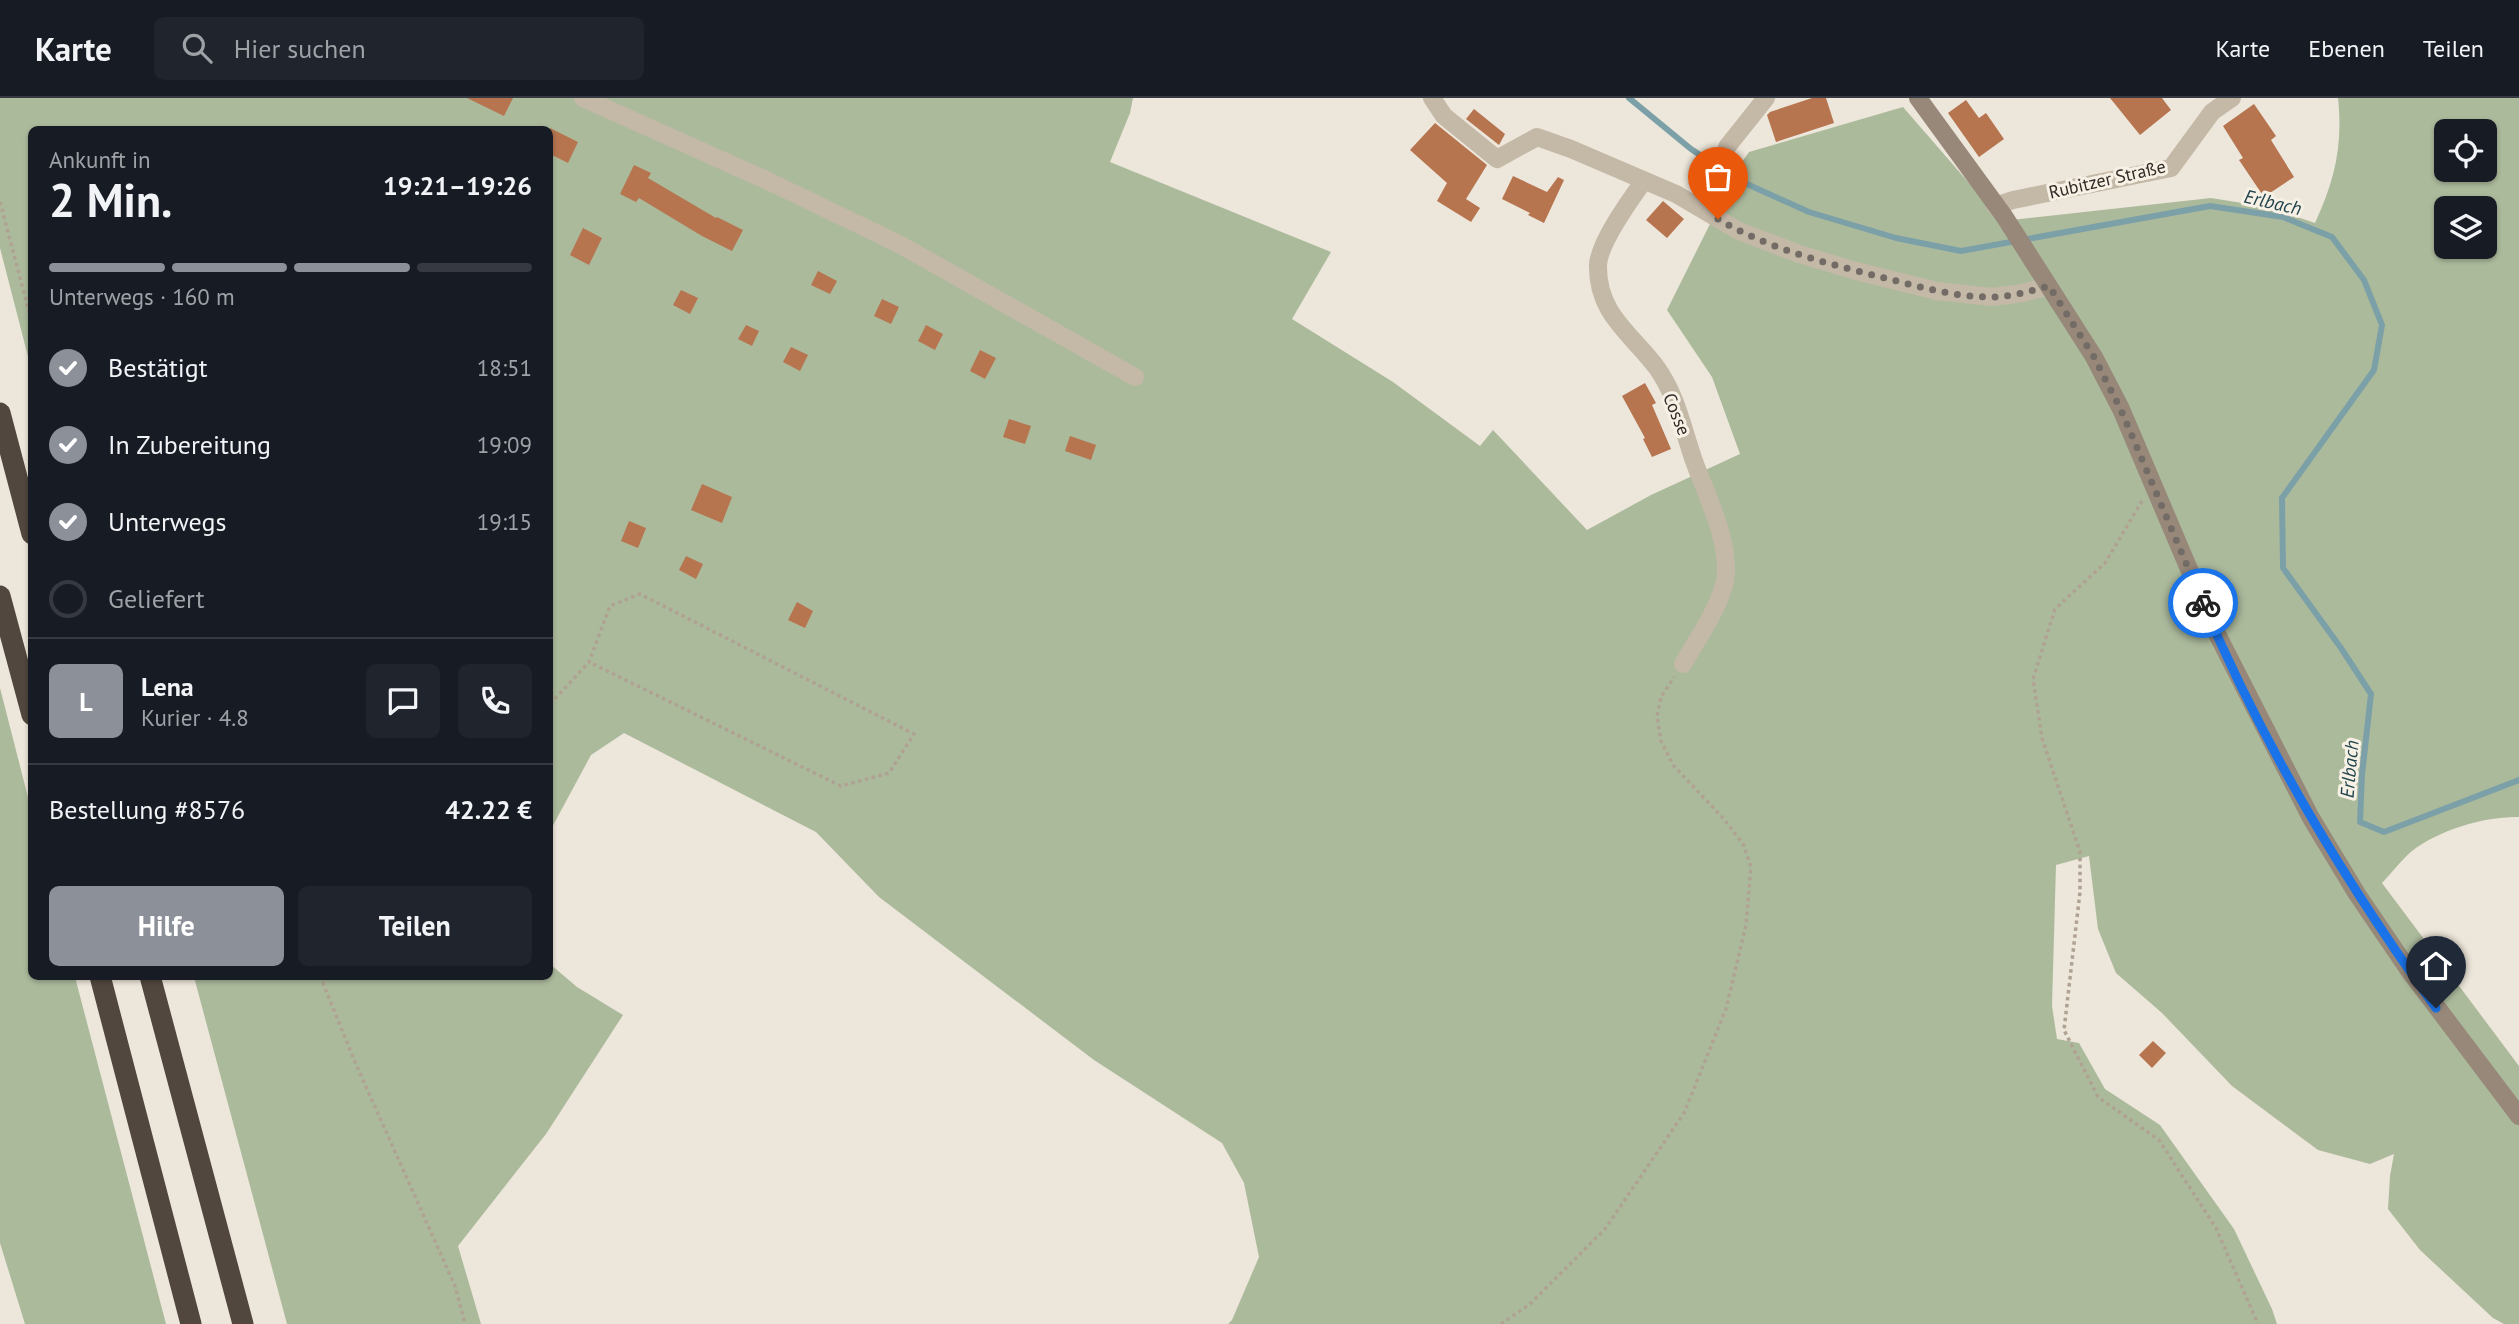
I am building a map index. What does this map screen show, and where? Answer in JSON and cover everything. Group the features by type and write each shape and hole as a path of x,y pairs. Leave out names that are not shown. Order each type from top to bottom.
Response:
{"highway":[{"path":"0,413 28,519"},
{"path":"0,596 28,700"},
{"path":"101,980 191,1324"},
{"path":"151,980 243,1324"}],"main road":[{"path":"1918,98 2000,211 2094,357 2121,410 2214,628 2311,818 2357,894 2408,969 2519,1116"}],"street":[{"path":"583,98 766,180 899,244 1135,377"},
{"path":"1432,98 1444,116 1497,159 1537,137 1676,194 1739,231 1799,254 1937,291 1992,297 2049,286"},
{"path":"1727,147 1766,98"},
{"name":"Rubitzer Straße","path":"2000,211 2013,200 2171,169 2212,112 2232,98"},
{"name":"Cosse","path":"1643,181 1610,234 1598,262 1601,291 1612,317 1658,369 1683,421 1721,538 1726,575 1715,607 1683,664"}],"path":[{"path":"1692,181 1727,147"},
{"path":"0,202 28,308"},
{"path":"2153,485 2105,563 2055,608 2033,678 2042,738 2080,852 2080,892 2064,1030 2098,1097 2159,1140 2216,1228 2258,1324"},
{"path":"553,701 589,662 610,606 640,594 914,734 889,772 841,786 589,662"},
{"path":"1501,1324 1530,1304 1605,1229 1684,1113 1726,1009 1746,925 1751,867 1744,844 1673,765 1661,741 1657,716 1661,697 1683,664"},
{"path":"322,980 355,1062 455,1286 465,1324"}],"green space":[{"path":"0,98 1133,98 1130,113 1110,162 1331,252 1292,319 1393,382 1480,446 1493,430 1587,530 1651,495 1740,454 1712,377 1667,310 1716,212 1721,192 1749,152 1903,107 2002,221 2211,198 2267,207 2315,223 2328,192 2336,162 2338,98 2519,98 2519,817 2477,822 2435,837 2412,851 2382,883 2519,1066 2519,1324 2504,1324 2493,1318 2420,1250 2388,1209 2394,1154 2370,1164 2318,1150 2232,1086 2162,1013 2116,973 2098,929 2089,856 2056,865 2052,1006 2057,1039 2079,1043 2105,1089 2160,1125 2234,1229 2277,1324 1228,1324 1259,1257 1244,1183 1222,1143 1094,1060 879,897 816,832 624,733 591,755 553,825 553,126 28,126 28,356 0,248"},
{"path":"0,688 28,797 28,980 76,980 166,1324 25,1324 0,1243"},
{"path":"553,967 577,987 623,1015 546,1134 458,1246 481,1324 287,1324 195,980 553,980"}],"building":[{"path":"467,98 513,98 504,116"},
{"path":"1812,98 1826,98 1834,123 1776,142 1767,115"},
{"path":"2110,98 2162,98 2171,110 2140,135"},
{"path":"1966,100 1979,118 1986,113 2004,139 1979,157 1948,113"},
{"path":"2254,104 2276,136 2271,140 2294,177 2264,197 2239,160 2243,158 2223,126"},
{"path":"1474,109 1505,134 1499,145 1466,119"},
{"path":"1435,123 1487,165 1466,199 1480,208 1471,222 1437,201 1447,183 1410,150"},
{"path":"553,130 578,142 568,163 553,156"},
{"path":"634,165 651,173 648,178 716,218 743,230 732,251 639,198 636,202 620,194"},
{"path":"1513,176 1547,192 1558,177 1564,180 1544,223 1502,199"},
{"path":"1663,201 1684,219 1667,238 1646,220"},
{"path":"583,228 602,238 589,265 570,255"},
{"path":"818,271 837,281 830,294 811,285"},
{"path":"681,290 698,298 690,314 673,305"},
{"path":"882,299 899,307 891,324 874,316"},
{"path":"746,325 759,331 752,346 738,339"},
{"path":"926,325 943,334 935,350 918,341"},
{"path":"791,347 808,355 800,371 783,362"},
{"path":"980,350 996,358 985,379 970,371"},
{"path":"1645,383 1656,403 1652,405 1671,449 1652,457 1643,439 1645,438 1622,396"},
{"path":"1009,419 1031,426 1025,444 1003,437"},
{"path":"1070,436 1096,445 1091,460 1065,451"},
{"path":"702,484 732,497 722,523 691,510"},
{"path":"629,521 646,528 638,548 621,541"},
{"path":"686,556 703,564 696,579 679,570"},
{"path":"797,602 813,611 805,628 788,620"},
{"path":"2153,1041 2166,1053 2152,1068 2139,1055"}],"waterway":[{"name":"Erlbach","path":"1629,98 1691,149 1738,180 1809,212 1896,238 1961,251 2210,206 2283,217 2332,237 2364,280 2382,325 2374,370 2282,498 2283,568 2371,694 2360,822 2384,832 2519,780"}],"way so far":[{"path":"1718,219 1739,231 1799,254 1937,291 1992,297 2049,286 2094,357 2121,410 2203,603"}],"route":[{"path":"2203,603 2311,818 2357,894 2436,1008"}]}
